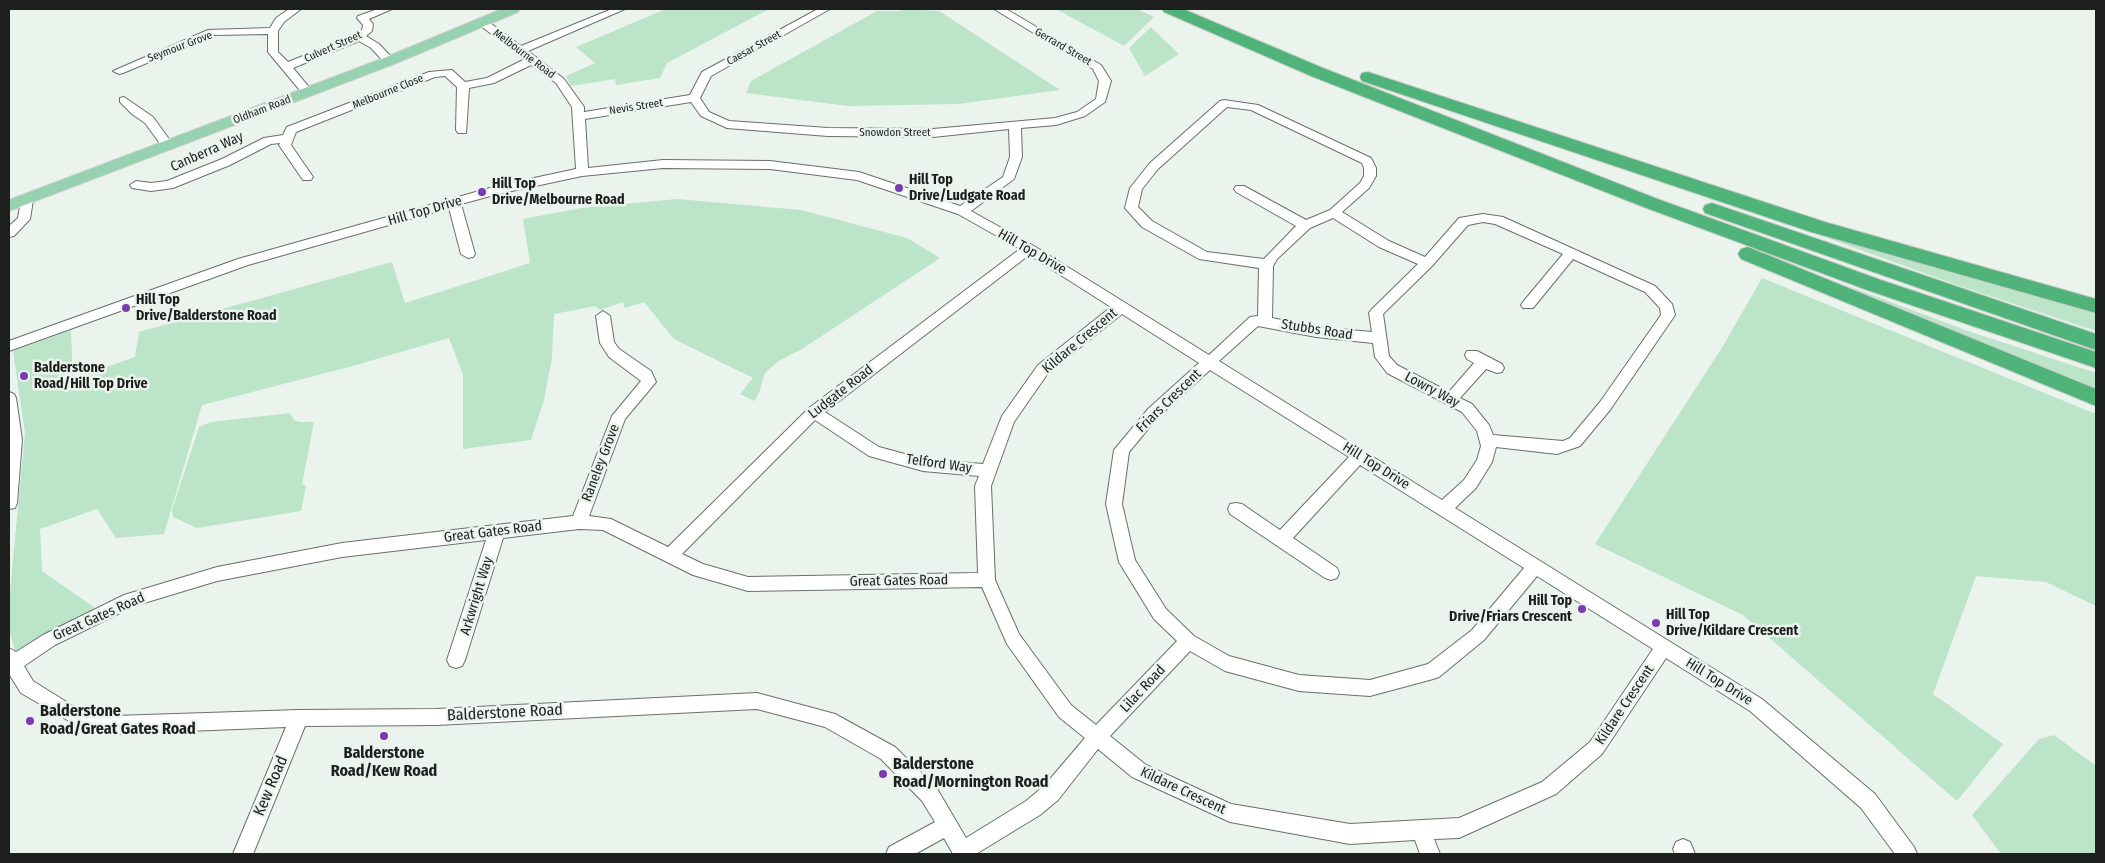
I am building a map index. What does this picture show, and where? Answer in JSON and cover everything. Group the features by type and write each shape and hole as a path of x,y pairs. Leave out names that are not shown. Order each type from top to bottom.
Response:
{"highway":[{"path":"1170,9 1499,152 2096,398"},
{"path":"1204,9 1367,77 1715,210 2096,342"},
{"path":"1317,72 1666,208 1874,285 2096,360"},
{"path":"1367,77 1818,227 2096,306"}],"main road":[{"name":"Oldham Road","path":"9,206 389,61 513,9"}],"street":[{"path":"296,9 280,20 273,31 273,52 307,92"},
{"name":"Culvert Street","path":"286,68 360,36 367,31 368,24 362,18 387,9"},
{"path":"519,51 620,9"},
{"name":"Caesar Street","path":"694,98 706,74 825,9"},
{"name":"Gerrard Street","path":"999,9 1097,67 1105,81 1101,100"},
{"name":"Melbourne Road","path":"482,22 560,81 578,107 582,172"},
{"name":"Seymour Grove","path":"119,71 212,32 273,31"},
{"path":"360,36 375,46 389,61"},
{"path":"462,130 463,86 490,81 532,60"},
{"name":"Melbourne Close","path":"288,138 291,130 433,74 448,72 463,86"},
{"name":"Nevis Street","path":"579,116 694,98"},
{"name":"Snowdon Street","path":"694,98 705,114 727,124 828,132 933,133 1056,121 1081,114 1101,100"},
{"path":"124,100 136,112 149,120 168,146"},
{"path":"1260,321 1267,264 1272,256 1305,225 1334,213 1365,185 1370,176 1370,168 1367,162 1254,107 1224,103 1154,166 1136,188 1131,208 1147,224 1204,256 1267,264"},
{"path":"962,211 1008,180 1016,157 1015,125"},
{"path":"288,138 285,145 307,176"},
{"name":"Canberra Way","path":"136,185 151,187 168,185 226,162 268,141 288,138"},
{"name":"Hill Top Drive","path":"9,346 242,262 497,190 582,172 663,164 770,165 859,176 962,211 1029,249 1756,705 1868,801 1907,854"},
{"path":"1240,190 1305,225"},
{"path":"9,233 24,219 26,200"},
{"path":"454,203 468,254"},
{"path":"1334,213 1422,268 1453,231 1464,221 1473,219 1498,220 1650,289 1667,307 1668,315 1605,406 1575,442 1565,447 1557,448 1487,440 1489,446 1484,462 1470,484 1444,508"},
{"name":"Ludgate Road","path":"671,555 814,412 1029,249"},
{"path":"1528,305 1571,253"},
{"name":"Lowry Way","path":"1422,268 1376,313 1382,357 1392,368 1467,408 1484,429 1487,440"},
{"name":"Kildare Crescent","path":"1122,306 1043,369 1007,420 982,486 987,580 1013,639 1065,711 1139,771 1230,813 1350,834 1459,828 1548,788 1596,748 1664,647"},
{"name":"Raneley Grove","path":"579,522 619,416 649,382 646,375 614,353 607,342 604,316"},
{"name":"Stubbs Road","path":"1260,321 1316,332 1379,338"},
{"name":"Friars Crescent","path":"1260,321 1210,362 1153,413 1122,450 1114,504 1127,562 1160,614 1188,641 1225,663 1299,683 1370,688 1433,671 1478,635 1535,566"},
{"path":"1450,399 1478,358 1497,368"},
{"path":"9,398 14,440 9,503"},
{"name":"Telford Way","path":"814,412 874,452 923,465 988,471"},
{"path":"1281,540 1359,456"},
{"path":"1236,509 1330,573"},
{"name":"Great Gates Road","path":"10,662 49,640 130,600 217,574 342,550 579,522 605,524 699,570 748,584 987,580"},
{"name":"Arkwright Way","path":"456,660 497,532"},
{"name":"Lilac Road","path":"964,852 1034,808 1051,793 1097,737 1188,641"},
{"name":"Balderstone Road","path":"10,662 27,687 69,712 114,725 299,718 436,717 757,701 829,720 888,754 921,783 949,825 964,852"},
{"name":"Kew Road","path":"243,854 299,718"},
{"path":"896,854 949,825"},
{"path":"1421,830 1430,854"}],"green space":[{"path":"666,9 769,9 667,63 660,78 616,85 615,79 571,86 566,76 595,63 576,47"},
{"path":"902,9 939,11 1060,90 958,104 848,106 746,93 751,81 877,11 901,11"},
{"path":"1056,9 1137,9 1154,17 1124,46"},
{"path":"1151,27 1179,54 1145,76 1129,48"},
{"path":"677,199 801,210 907,238 940,258 802,349 777,362 765,373 759,393 754,401 740,394 753,378 674,339 644,302 625,308 623,302 600,310 595,306 554,314 552,358 544,400 531,440 463,449 463,375 449,338 349,367 202,405 164,534 116,538 97,509 40,529 42,571 95,608 15,652 9,629 9,603 25,433 13,351 71,330 73,379 135,357 139,332 392,262 405,303 530,263 523,219 581,208"},
{"path":"1742,207 1926,264 2096,310 2096,331 1957,285"},
{"path":"1762,278 2096,414 2096,606 2046,582 1976,576 1933,694 2003,744 1957,801 1743,615 1595,544 1723,346"},
{"path":"1837,282 1971,332 2096,373 2096,393"},
{"path":"290,413 294,420 299,422 314,422 302,484 306,486 301,511 197,528 173,517 172,510 199,427 211,422"},
{"path":"2054,735 2096,766 2096,854 2001,854 1972,815 2039,739"}],"place":[{"name":"Hill Top Drive/Ludgate Road","path":"899,188"},
{"name":"Hill Top Drive/Melbourne Road","path":"482,192"},
{"name":"Hill Top Drive/Balderstone Road","path":"126,308"},
{"name":"Balderstone Road/Hill Top Drive","path":"24,376"},
{"name":"Hill Top Drive/Friars Crescent","path":"1582,609"},
{"name":"Hill Top Drive/Kildare Crescent","path":"1656,623"},
{"name":"Balderstone Road/Great Gates Road","path":"30,721"},
{"name":"Balderstone Road/Kew Road","path":"384,736"},
{"name":"Balderstone Road/Mornington Road","path":"883,774"}]}
